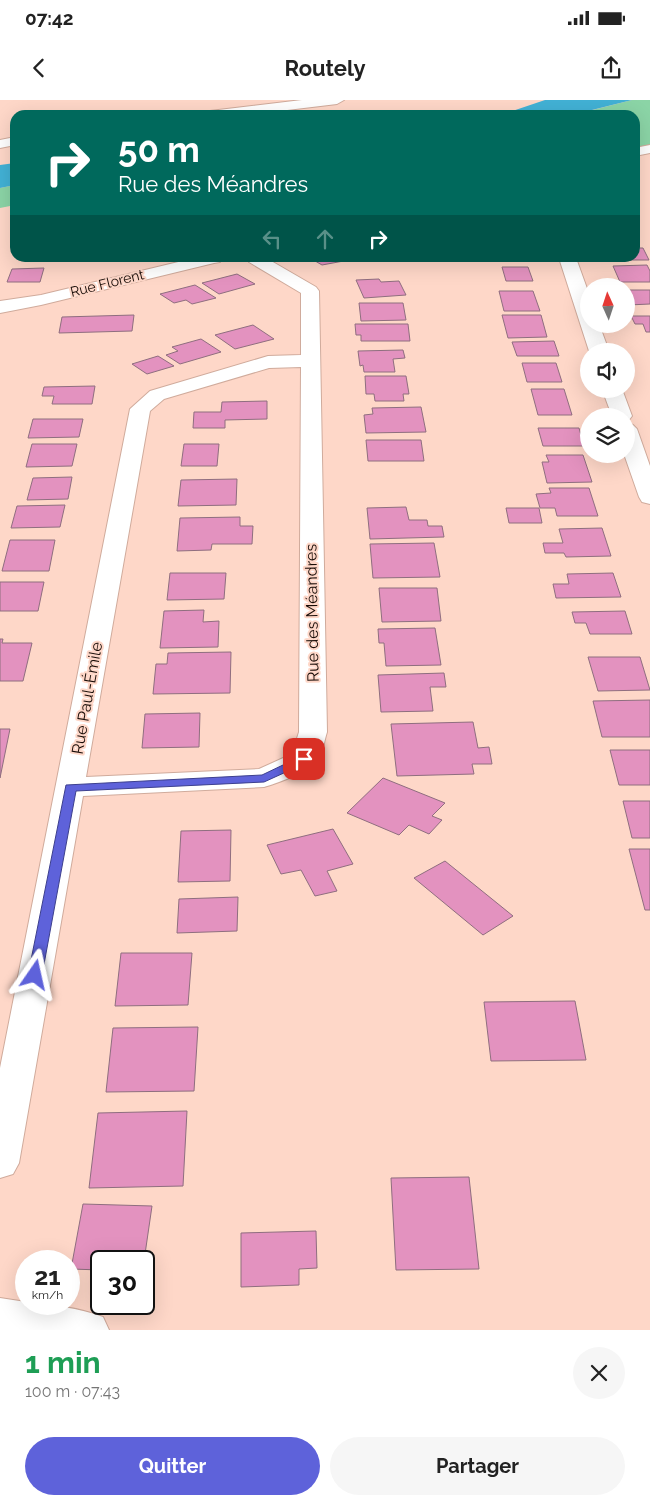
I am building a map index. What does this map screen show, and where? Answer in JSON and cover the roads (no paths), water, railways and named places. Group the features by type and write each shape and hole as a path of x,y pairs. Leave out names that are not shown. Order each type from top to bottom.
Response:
{"street":[{"path":"252,110 337,100"},
{"name":"Rue Florent","path":"0,307 41,300 198,262"},
{"name":"Rue des Méandres","path":"71,787 264,778 304,759 313,732 310,291 262,262"},
{"path":"568,262 580,296"},
{"name":"Rue Paul-Émile","path":"0,1163 140,409 157,395 268,362 310,361"},
{"path":"635,454 650,497"},
{"path":"0,1316 88,1330"}],"water":[{"path":"545,100 632,100 592,110 516,110"},
{"path":"10,164 10,186 0,188 0,165"}]}
